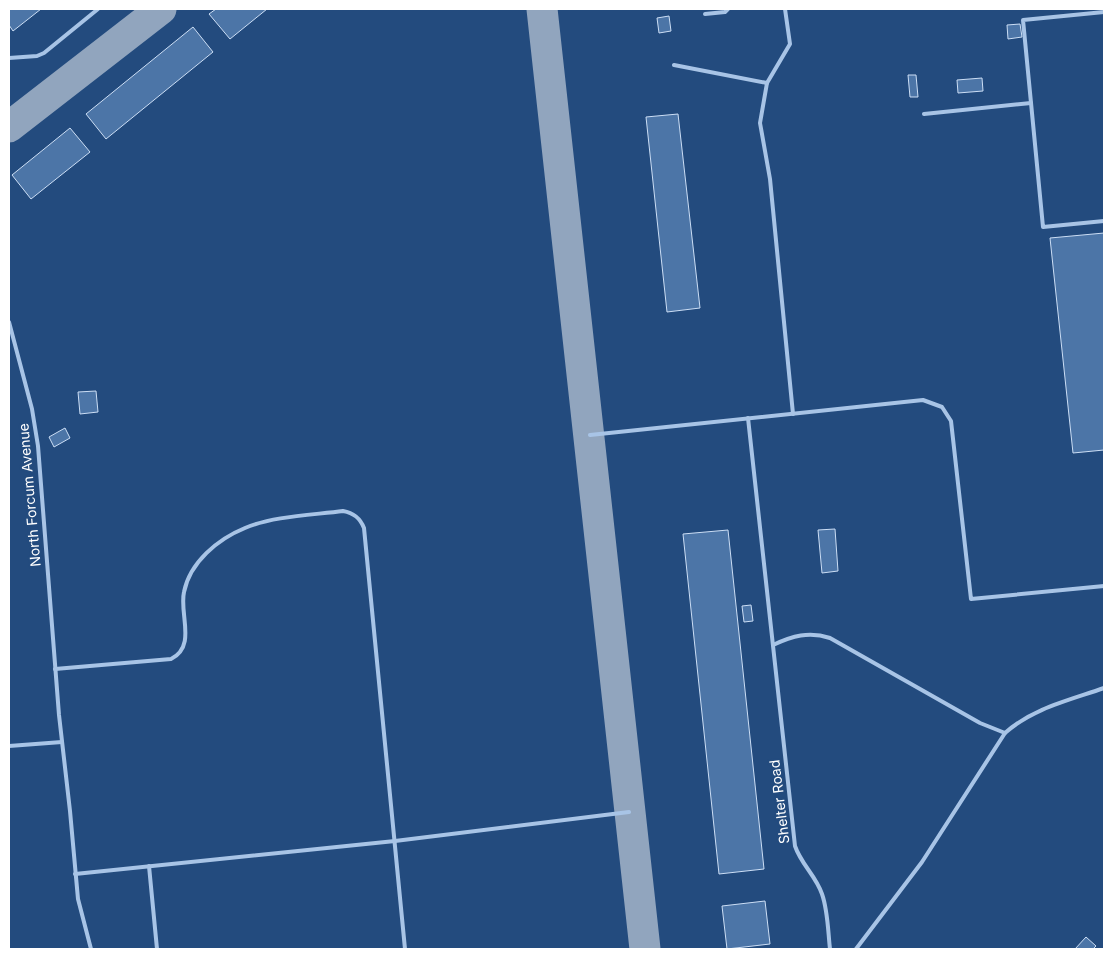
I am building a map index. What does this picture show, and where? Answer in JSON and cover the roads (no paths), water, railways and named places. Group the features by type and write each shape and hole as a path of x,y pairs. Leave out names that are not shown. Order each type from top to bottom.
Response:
{"lane":[{"path":"9,58 37,56 44,53 98,9"},
{"path":"705,14 725,12 728,9"},
{"path":"785,9 790,44 768,83 760,122 770,179 793,414"},
{"path":"1104,12 1023,20 1043,227 1104,221"},
{"path":"674,65 768,83"},
{"path":"924,114 1031,103"},
{"name":"North Forcum Avenue","path":"9,322 32,409 38,446 55,669 75,874 82,919 91,949"},
{"path":"590,436 923,400 942,407 951,422 971,599 1104,586"},
{"name":"Shelter Road","path":"748,418 795,846 798,856 822,894 830,949"},
{"path":"55,669 177,656 183,649 185,642 183,603 186,582 200,560 214,547 243,529 266,521 344,511 355,514 361,520 364,528 405,949"},
{"path":"773,645 798,635 821,635 830,638 980,723 1005,733"},
{"path":"856,949 922,862 1005,733 1032,713 1104,688"},
{"path":"9,746 62,742"},
{"path":"75,874 395,841 629,812"},
{"path":"149,866 157,949"}]}
